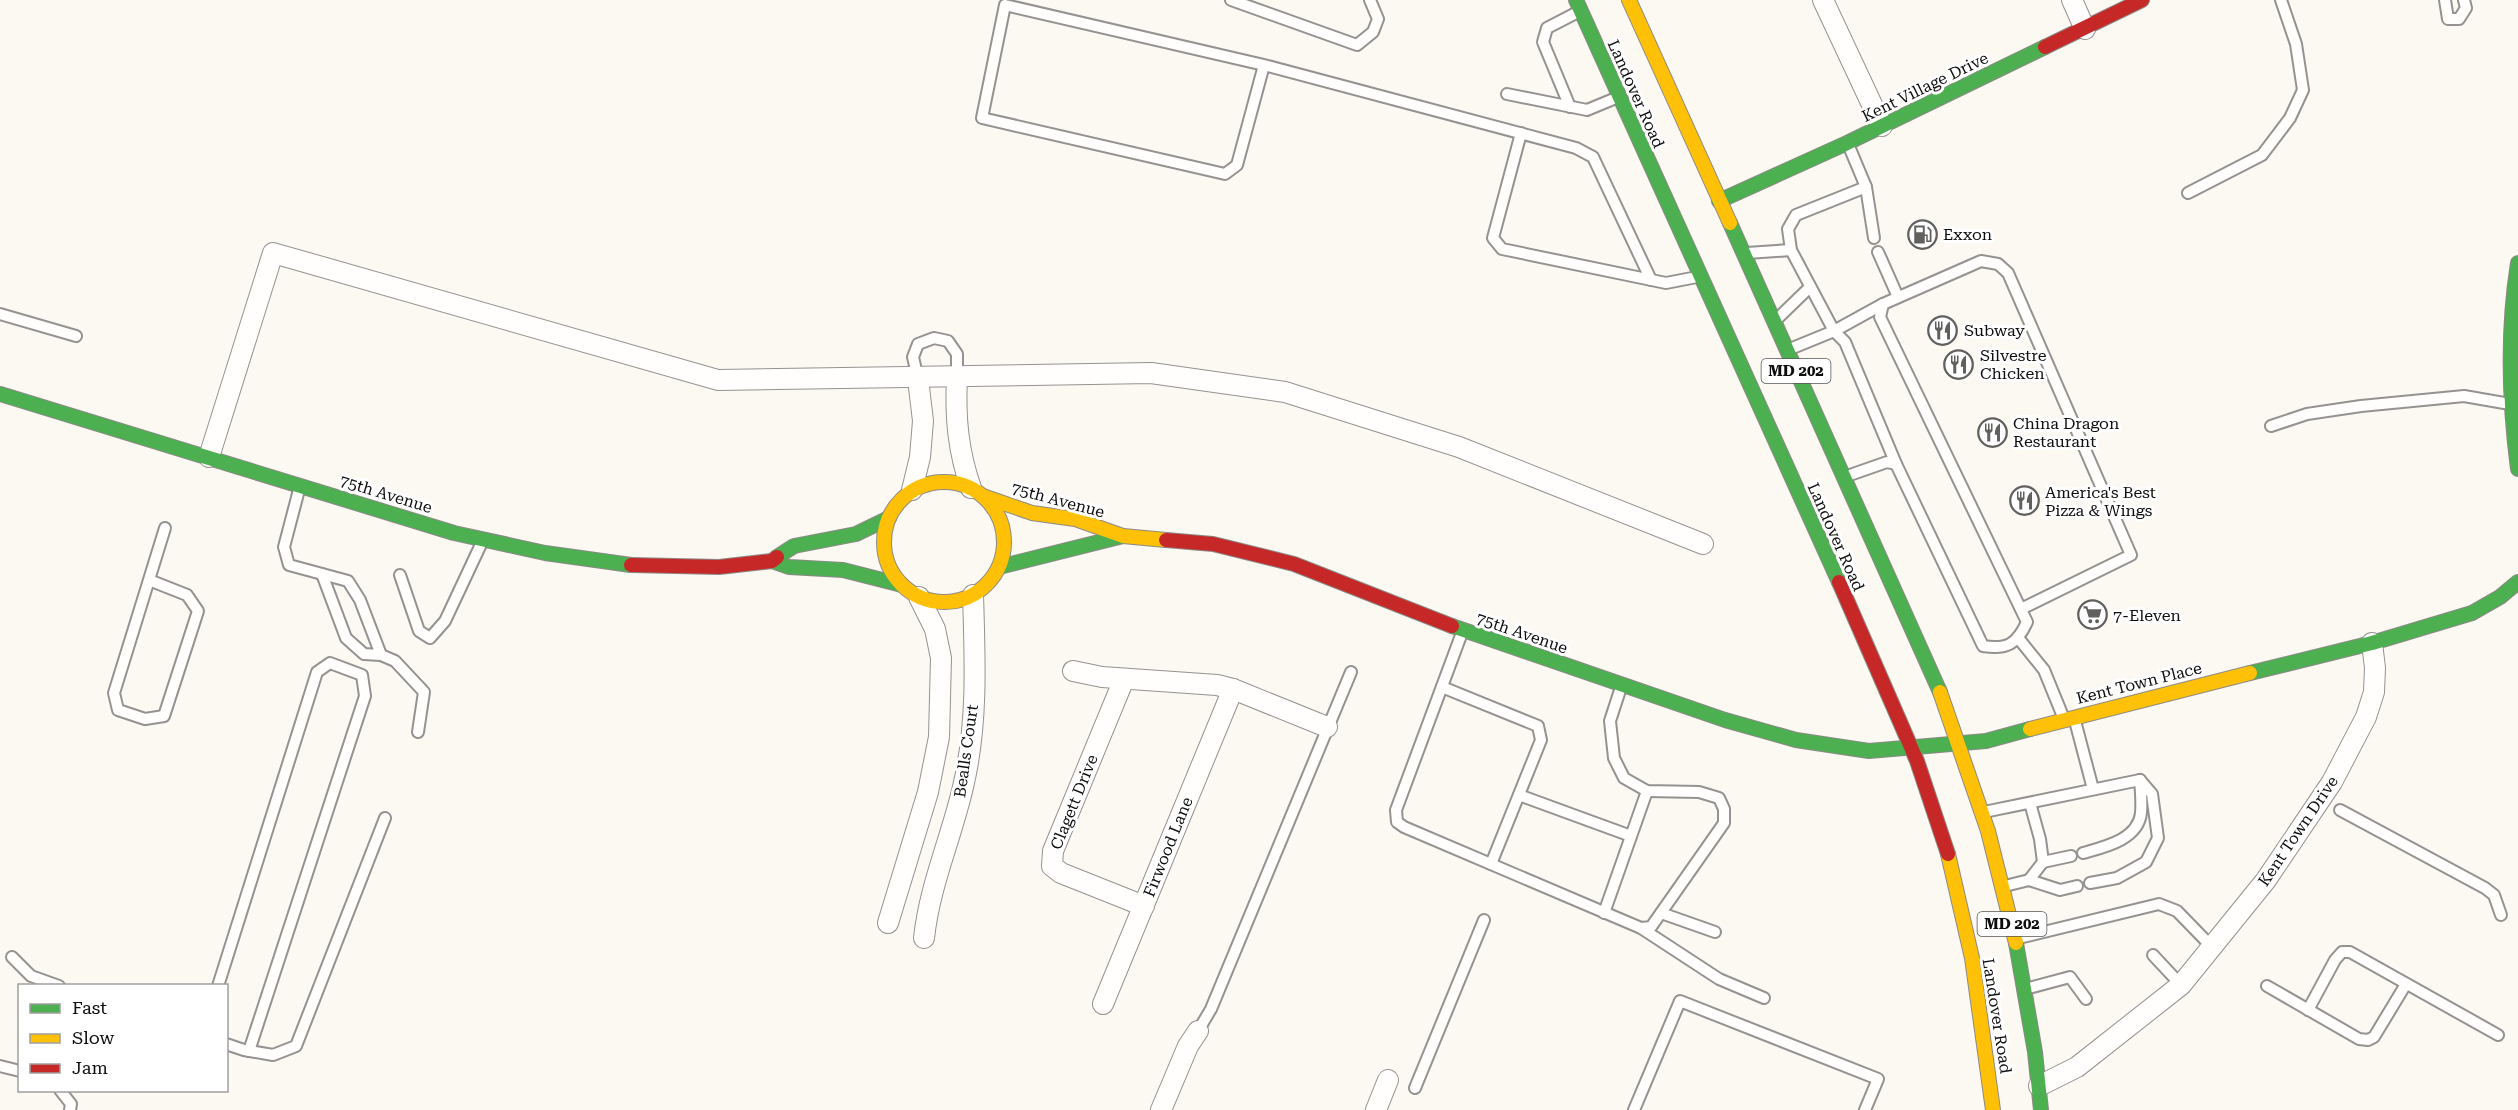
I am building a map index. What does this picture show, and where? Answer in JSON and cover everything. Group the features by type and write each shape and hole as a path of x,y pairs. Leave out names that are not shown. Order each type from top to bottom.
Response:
{"street":[{"name":"Landover Road","path":"1629,0 1931,669 1960,744 1983,812 2004,887 2026,988 2041,1110"},
{"path":"1823,0 1882,126"},
{"path":"2072,0 2085,29"},
{"name":"Kent Village Drive","path":"1719,201 1847,143 2142,0"},
{"name":"Landover Road","path":"1578,5 1913,748 1929,789 1968,942 1984,1028 1993,1110"},
{"path":"209,457 273,253 718,380 918,379 1151,373 1285,392 1459,447 1703,544"},
{"path":"2518,263 2511,343 2511,404 2518,469"},
{"path":"957,378 955,411 957,438 977,492"},
{"path":"912,490 920,457 923,421 918,379"},
{"name":"75th Avenue","path":"0,394 454,533 545,553 624,565 719,567 772,561 789,567 843,570 902,585"},
{"path":"941,481 957,483 977,492 996,511 1003,529 1004,549 999,567 988,584 973,595 955,601 937,602 919,597 902,585 891,571 885,554 884,535 889,518 898,502 912,490 926,484 941,481"},
{"name":"75th Avenue","path":"977,492 1032,513 1075,519 1123,536 1213,543 1294,564 1463,630 1725,720 1796,740 1869,751 1913,748"},
{"name":"75th Avenue","path":"772,561 794,546 856,534 889,518"},
{"name":"75th Avenue","path":"999,567 1025,558 1095,545 1123,536"},
{"path":"2372,643 2472,613 2500,597 2518,582"},
{"name":"Bealls Court","path":"924,938 935,879 957,810 968,760 974,702 973,595"},
{"name":"Bealls Court","path":"888,923 928,792 939,737 940,651 935,629 919,597"},
{"name":"Kent Town Place","path":"1913,748 1986,741 2069,718 2372,643"},
{"name":"Kent Town Drive","path":"2039,1086 2077,1067 2181,985 2266,880 2332,782 2366,717 2374,692 2375,668 2372,643"},
{"path":"1073,671 1124,678 1199,683 1233,689 1327,727"},
{"name":"Clagett Drive","path":"1124,678 1053,851 1052,866 1061,873 1144,906"},
{"name":"Firwood Lane","path":"1103,1004 1233,689"},
{"path":"1161,1110 1188,1046 1198,1030"},
{"path":"1376,1110 1388,1080"}],"lane":[{"path":"1231,0 1357,45 1373,32 1378,19 1370,0"},
{"path":"2188,193 2262,155 2290,118 2303,90 2296,44 2281,0"},
{"path":"2445,0 2448,19 2459,19 2466,8 2464,0"},
{"path":"1264,65 1237,165 1225,174 982,118 1005,5 1264,65 1576,148 1593,157 1651,280"},
{"path":"1570,107 1543,42 1546,28 1578,5"},
{"path":"1507,94 1587,110 1620,97"},
{"path":"1521,133 1493,238 1502,249 1666,283 1700,276"},
{"path":"1847,143 1866,187 1874,238"},
{"path":"1866,187 1796,215 1788,229 1791,250 1833,331 1845,342 1896,464 1983,646 1999,649 2019,639 2027,622 1880,317 1883,304"},
{"path":"1743,253 1791,250"},
{"path":"1878,252 1898,297"},
{"path":"1787,350 1833,331 1883,304 1981,261 1998,264 2008,273 2131,555 2021,609"},
{"path":"1774,322 1810,287"},
{"path":"0,314 76,336"},
{"path":"918,379 913,357 918,344 933,338 948,341 957,354 957,378"},
{"path":"2271,426 2307,414 2464,396 2511,404"},
{"path":"1844,477 1887,462 1896,464"},
{"path":"300,485 284,547 289,565 348,581 360,600 381,655"},
{"path":"149,580 187,595 198,611 164,716 146,719 118,710 114,693 165,528"},
{"path":"400,575 419,631 430,638 445,621 483,539"},
{"path":"321,573 346,638 364,654 381,655 395,661 424,692 418,732"},
{"path":"1463,630 1396,810 1397,822 1604,913 1646,928 1719,979 1764,998"},
{"path":"2019,639 2044,670 2069,718 2093,789"},
{"path":"219,984 317,672 330,663 362,675 365,696 249,1051"},
{"path":"1198,1030 1211,1009 1351,672"},
{"path":"1622,684 1610,720 1614,758 1624,778 1647,791 1699,792 1719,798 1724,809 1724,823 1661,913 1646,928"},
{"path":"1442,687 1538,726 1541,740 1491,864"},
{"path":"1983,812 2140,780"},
{"path":"2083,853 2110,846 2131,833 2141,815 2140,780"},
{"path":"2090,884 2117,878 2146,862 2158,838 2152,794 2140,780"},
{"path":"1604,913 1647,791"},
{"path":"1519,795 1632,836"},
{"path":"2030,802 2040,839 2043,862"},
{"path":"2340,810 2485,888 2494,895 2501,915"},
{"path":"228,1045 273,1055 296,1046 385,818"},
{"path":"2029,880 2043,862 2071,856"},
{"path":"2004,887 2029,880 2060,890 2077,886"},
{"path":"2015,939 2159,904 2177,911 2211,946"},
{"path":"1661,913 1715,932"},
{"path":"1415,1088 1484,920"},
{"path":"2308,1010 2335,960 2342,952 2350,952 2498,1035"},
{"path":"2153,955 2181,985"},
{"path":"12,957 31,976 53,984"},
{"path":"2026,988 2070,977 2086,999"},
{"path":"2267,986 2359,1039 2368,1040 2374,1037 2406,984"},
{"path":"1634,1110 1680,1001 1878,1079 1865,1110"},
{"path":"0,1066 18,1070"},
{"path":"62,1092 71,1104 70,1110"}],"traffic: fast":[{"path":"1576,0 1839,582"},
{"path":"1719,201 1847,143 2045,47"},
{"path":"1730,223 1940,692"},
{"path":"2518,263 2514,289 2510,366 2518,469"},
{"path":"0,394 454,533 545,553 631,565"},
{"path":"777,557 794,546 856,534 889,518"},
{"path":"999,567 1123,536"},
{"path":"772,561 789,567 843,570 902,585"},
{"path":"2250,673 2372,643 2472,613 2500,597 2518,582"},
{"path":"1452,626 1725,720 1796,740 1869,751 1986,741 2030,729"},
{"path":"2016,943 2035,1052 2041,1110"}],"traffic: slow":[{"path":"1629,0 1730,223"},
{"path":"944,482 967,487 986,500 999,519 1004,542 999,565 986,584 967,597 944,602 921,597 902,584 889,565 884,542 889,519 902,500 921,487 944,482"},
{"path":"983,496 1032,513 1075,519 1123,536 1166,540"},
{"path":"2030,729 2250,673"},
{"path":"1940,692 1988,831 2016,943"},
{"path":"1948,854 1972,958 1993,1110"}],"traffic: jam":[{"path":"2045,47 2142,0"},
{"path":"1166,540 1213,544 1294,564 1452,626"},
{"path":"631,565 719,567 772,561 777,557"},
{"path":"1839,582 1917,761 1948,854"}],"place":[{"name":"Exxon","path":"1922,234"},
{"name":"Subway","path":"1943,330"},
{"name":"Silvestre Chicken","path":"1959,364"},
{"name":"China Dragon Restaurant","path":"1992,432"},
{"name":"America's Best Pizza & Wings","path":"2024,501"},
{"name":"7-Eleven","path":"2092,615"}]}
